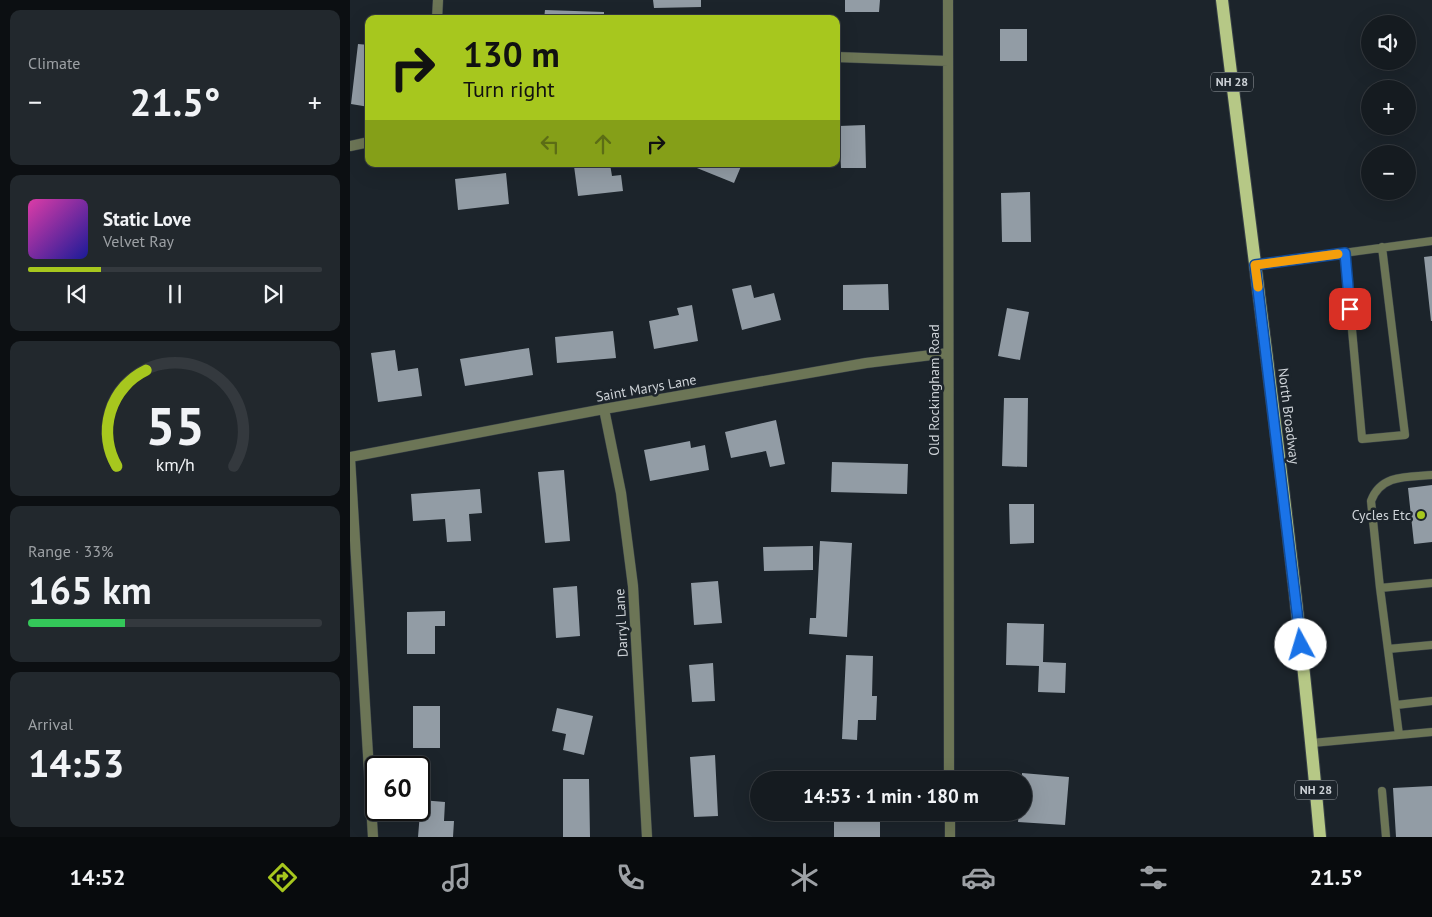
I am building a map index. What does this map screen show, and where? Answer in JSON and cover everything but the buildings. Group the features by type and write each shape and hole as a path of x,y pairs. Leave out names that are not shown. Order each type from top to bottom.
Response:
{"main road":[{"name":"North Broadway","path":"1222,0 1312,743 1320,837"}],"street":[{"path":"437,15 438,0"},
{"name":"Old Rockingham Road","path":"948,0 950,771"},
{"path":"840,57 948,61"},
{"path":"350,146 365,143"},
{"name":"Saint Marys Lane","path":"350,458 604,409 866,363 948,353"},
{"name":"Darryl Lane","path":"604,409 620,493 633,586 647,837"},
{"path":"350,458 373,837"},
{"path":"950,821 950,837"}],"lane":[{"path":"1255,265 1432,241"},
{"path":"1345,253 1362,439 1405,435 1382,247"},
{"path":"1399,735 1371,500 1375,491 1395,478 1432,475"},
{"path":"1380,588 1432,583"},
{"path":"1388,649 1432,645"},
{"path":"1396,706 1432,701"},
{"path":"1312,743 1432,732"},
{"path":"1382,791 1386,837"}],"slow traffic":[{"path":"1258,287 1255,265 1338,254"}],"place":[{"name":"Cycles Etc","path":"1421,515"}],"route":[{"path":"1301,645 1255,265 1345,253 1350,309"}]}
